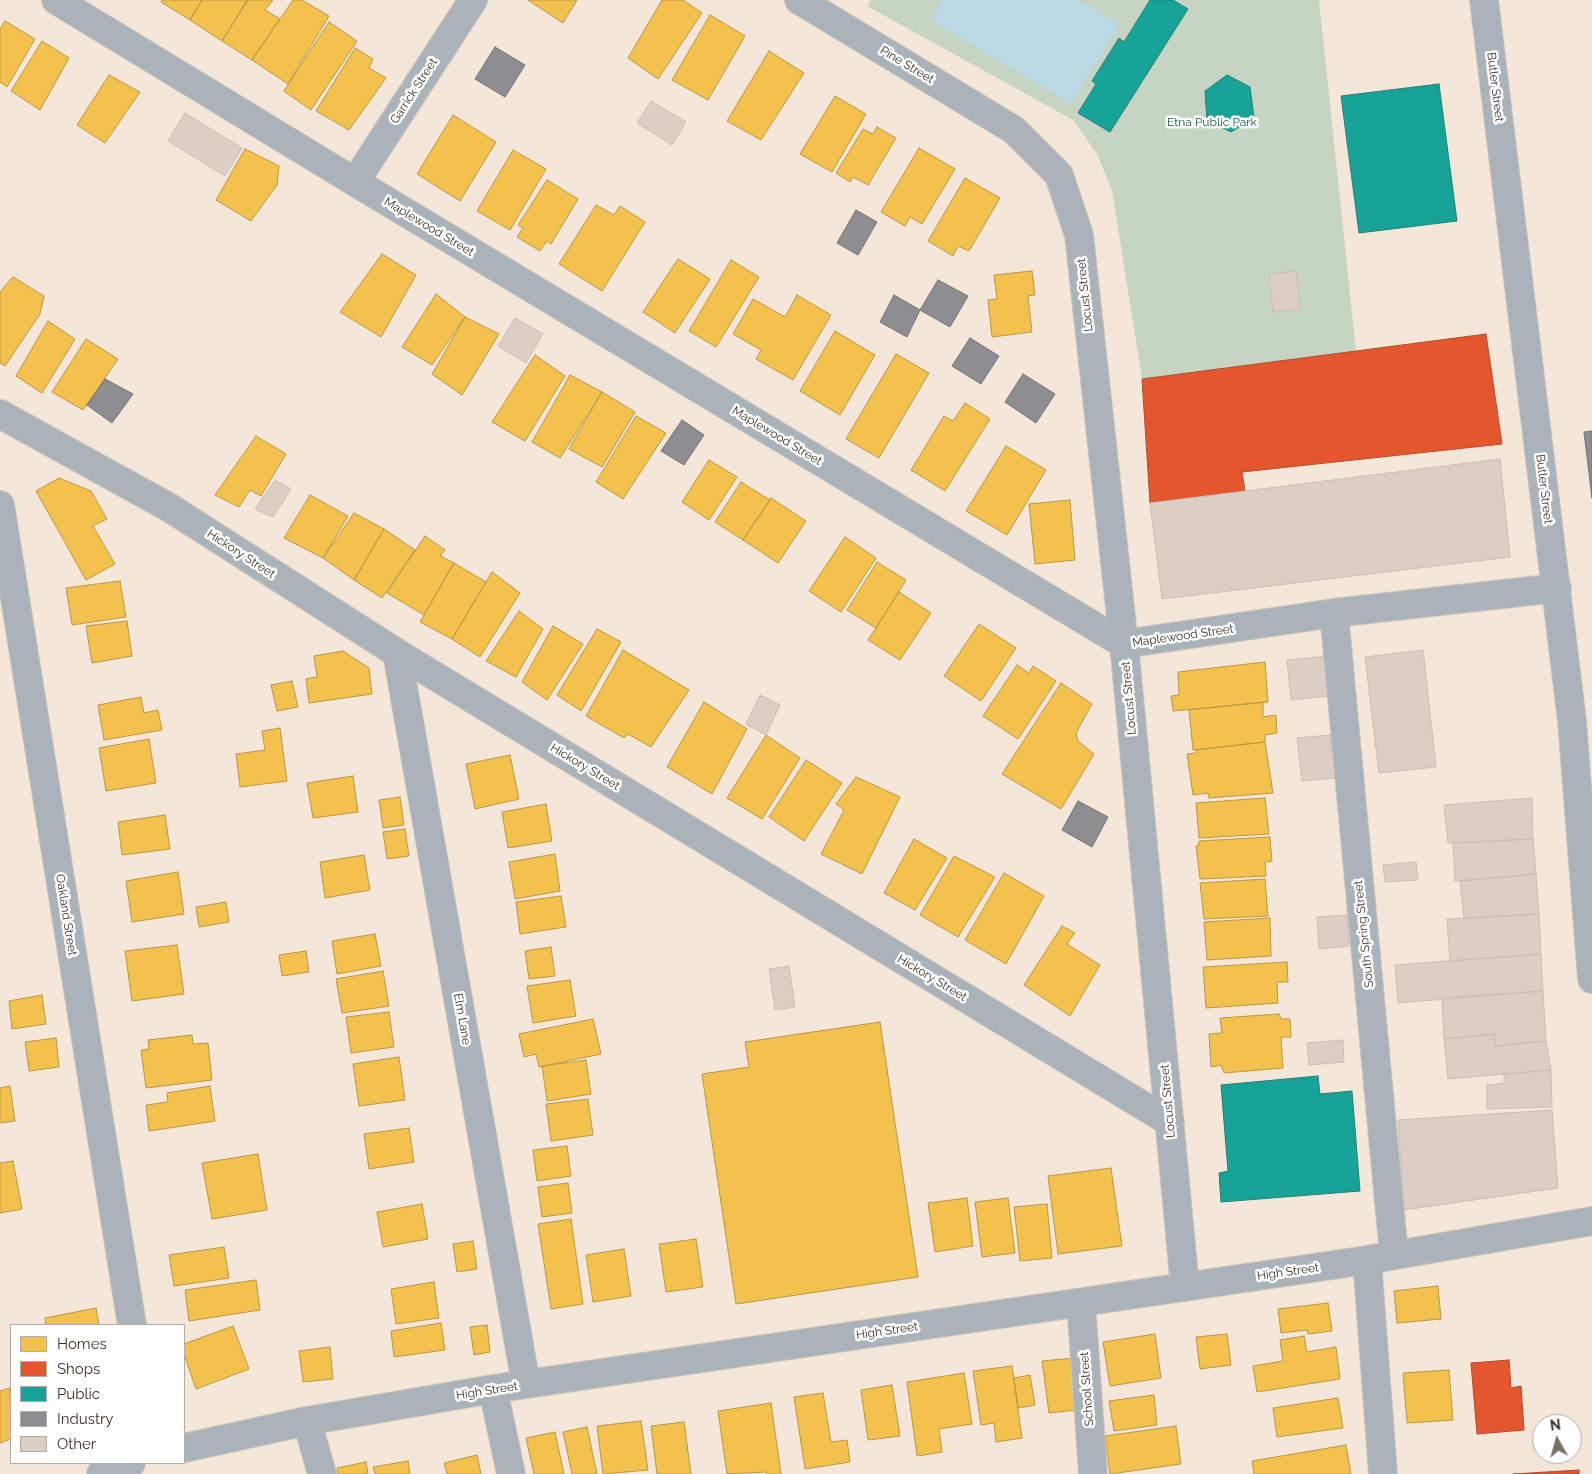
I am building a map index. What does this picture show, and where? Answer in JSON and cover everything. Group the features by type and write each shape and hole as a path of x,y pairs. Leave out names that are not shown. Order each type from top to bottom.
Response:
{"street":[{"name":"Maplewood Street","path":"56,0 1124,644 1334,613 1557,588"},
{"name":"Garrick Street","path":"355,182 473,0"},
{"name":"Pine Street","path":"799,0 1014,130"},
{"name":"Butler Street","path":"1484,0 1572,721 1592,980"},
{"name":"Locust Street","path":"1014,130 1060,176 1079,236 1124,644 1184,1287"},
{"name":"Hickory Street","path":"0,414 170,508 397,653 1170,1122"},
{"name":"Oakland Street","path":"0,505 132,1324"},
{"name":"South Spring Street","path":"1334,613 1394,1255"},
{"name":"Elm Lane","path":"397,653 526,1384"},
{"name":"High Street","path":"185,1448 307,1421 493,1389 1367,1260 1592,1221"},
{"path":"1367,1260 1383,1474"},
{"name":"School Street","path":"1081,1303 1093,1474"},
{"path":"493,1389 511,1474"},
{"path":"307,1421 322,1474"},
{"path":"102,1474 128,1464"}],"green space":[{"name":"Etna Public Park","path":"871,0 1319,0 1356,351 1142,379 1112,190 1097,154 1073,120 867,6"}],"water":[{"path":"943,0 1078,0 1119,24 1071,104 931,20"}],"building: Homes":[{"path":"162,0 202,0 190,20 161,2"},
{"path":"202,0 247,0 222,41 190,20"},
{"path":"248,0 273,0 265,10 280,19 252,60 222,41"},
{"path":"293,0 302,0 329,16 288,84 252,60"},
{"path":"528,0 577,0 563,23"},
{"path":"662,0 683,0 702,13 658,79 628,58"},
{"path":"710,15 745,36 708,100 672,80"},
{"path":"5,21 35,39 7,87 0,82 0,29"},
{"path":"329,22 357,41 311,110 284,91"},
{"path":"42,41 69,58 40,110 11,91"},
{"path":"355,48 373,59 369,68 386,78 349,130 316,111"},
{"path":"769,51 804,73 761,140 727,121"},
{"path":"109,75 140,92 105,143 77,125"},
{"path":"835,96 866,114 832,172 800,154"},
{"path":"453,115 496,142 460,201 417,174"},
{"path":"877,127 896,138 868,185 853,177 850,182 836,173 863,129 873,134"},
{"path":"919,148 955,169 922,224 910,217 905,226 881,212"},
{"path":"245,149 279,166 277,185 251,221 216,200"},
{"path":"513,150 546,169 510,230 477,211"},
{"path":"965,178 1000,198 969,251 958,246 953,256 928,241"},
{"path":"547,180 578,199 551,244 547,241 540,251 517,237 523,228 518,225"},
{"path":"596,205 614,215 620,206 645,222 602,291 559,264"},
{"path":"382,254 416,275 381,337 340,312"},
{"path":"678,259 710,279 675,333 643,312"},
{"path":"731,260 759,277 716,347 689,331"},
{"path":"1032,271 1035,295 1028,296 1032,332 992,337 988,300 997,299 994,275"},
{"path":"13,277 44,296 40,314 5,366 0,363 0,292"},
{"path":"436,294 465,317 432,365 402,347"},
{"path":"797,295 831,315 793,380 756,359 761,350 733,334 753,299 785,317"},
{"path":"465,317 499,334 462,395 432,374"},
{"path":"48,321 75,339 42,393 16,376"},
{"path":"835,331 875,355 840,415 800,391"},
{"path":"86,339 118,359 83,410 52,392"},
{"path":"896,354 929,373 879,458 846,439"},
{"path":"535,355 565,376 525,441 492,422"},
{"path":"570,375 602,392 560,458 532,442"},
{"path":"602,392 635,412 602,467 569,449"},
{"path":"965,403 990,419 945,491 911,470 944,416 953,421"},
{"path":"636,416 666,433 623,499 596,482"},
{"path":"256,436 286,454 261,496 250,490 239,507 215,495"},
{"path":"1006,446 1046,470 1007,535 966,511"},
{"path":"709,460 737,477 709,520 682,502"},
{"path":"59,478 91,491 107,519 93,526 115,564 86,580 36,491"},
{"path":"741,482 770,500 743,540 715,522"},
{"path":"310,495 348,516 323,558 284,538"},
{"path":"771,498 806,521 778,563 743,540"},
{"path":"1070,500 1075,560 1035,564 1029,504"},
{"path":"354,513 384,529 354,580 323,558"},
{"path":"384,529 415,550 382,598 354,580"},
{"path":"425,536 445,550 440,556 454,563 424,615 387,593"},
{"path":"845,537 876,558 841,612 809,591"},
{"path":"877,562 906,580 876,628 847,610"},
{"path":"454,563 486,582 452,639 420,622"},
{"path":"492,572 520,593 480,657 452,639"},
{"path":"120,581 126,617 72,625 66,588"},
{"path":"899,592 931,613 900,660 868,640"},
{"path":"519,611 543,629 516,677 486,661"},
{"path":"127,621 132,656 92,663 86,626"},
{"path":"979,624 1016,648 981,701 944,676"},
{"path":"553,626 583,644 547,700 522,682"},
{"path":"597,629 621,642 581,711 557,695"},
{"path":"623,650 689,690 651,747 628,734 624,738 586,716"},
{"path":"343,651 369,668 372,694 309,703 306,679 317,677 314,656"},
{"path":"1265,662 1268,702 1173,711 1171,696 1179,695 1178,672"},
{"path":"1017,665 1029,673 1033,666 1056,681 1018,739 983,716"},
{"path":"292,681 298,707 277,711 271,685"},
{"path":"1061,683 1092,704 1076,733 1078,741 1094,754 1061,809 1002,774"},
{"path":"141,697 144,713 158,710 162,730 104,740 98,705"},
{"path":"704,702 747,729 712,794 667,767"},
{"path":"1263,702 1263,717 1276,715 1277,733 1265,735 1265,742 1193,750 1189,710"},
{"path":"280,728 287,781 240,787 236,754 265,750 262,731"},
{"path":"766,735 800,758 762,819 727,798"},
{"path":"149,739 156,783 106,791 99,748"},
{"path":"1265,742 1273,793 1209,798 1208,793 1193,795 1187,754 1196,753 1196,750"},
{"path":"510,755 519,799 475,809 466,764"},
{"path":"806,760 842,783 804,841 769,817"},
{"path":"353,776 358,812 313,818 307,783"},
{"path":"856,777 900,797 862,874 821,854 844,810 836,804"},
{"path":"400,797 404,825 383,828 379,800"},
{"path":"1265,798 1269,834 1199,838 1196,803"},
{"path":"546,804 552,841 508,848 502,812"},
{"path":"165,815 170,849 122,855 118,822"},
{"path":"405,829 409,856 387,859 383,832"},
{"path":"1270,837 1272,861 1265,862 1266,876 1200,879 1196,846 1199,845 1199,841"},
{"path":"914,839 947,858 915,910 884,893"},
{"path":"555,854 560,891 515,899 509,862"},
{"path":"364,855 370,890 325,898 320,862"},
{"path":"954,856 995,877 958,937 920,915"},
{"path":"178,872 184,914 132,922 126,881"},
{"path":"1004,873 1044,896 1006,964 965,940"},
{"path":"1265,879 1268,916 1204,919 1200,883"},
{"path":"561,896 566,927 520,934 516,902"},
{"path":"226,902 229,922 199,927 196,907"},
{"path":"1270,918 1271,956 1207,960 1204,922"},
{"path":"1062,926 1075,933 1067,944 1100,965 1070,1016 1024,985"},
{"path":"375,934 381,966 337,974 332,941"},
{"path":"177,945 184,994 132,1001 125,951"},
{"path":"551,947 555,976 529,979 525,951"},
{"path":"306,951 309,972 282,976 279,955"},
{"path":"1287,962 1288,982 1277,982 1278,1003 1206,1008 1203,967"},
{"path":"383,971 389,1006 342,1013 336,979"},
{"path":"570,980 576,1016 533,1023 527,986"},
{"path":"42,995 46,1024 12,1029 9,1001"},
{"path":"389,1012 394,1047 351,1053 346,1017"},
{"path":"1279,1014 1281,1019 1290,1019 1291,1037 1281,1037 1283,1068 1224,1073 1221,1065 1211,1067 1209,1034 1222,1033 1220,1018"},
{"path":"593,1019 601,1054 539,1067 536,1054 524,1057 519,1034"},
{"path":"880,1022 918,1277 736,1304 702,1074 749,1067 745,1042"},
{"path":"192,1035 193,1044 208,1043 212,1080 146,1088 141,1050 149,1049 148,1040"},
{"path":"56,1038 59,1067 29,1071 25,1042"},
{"path":"399,1057 405,1100 359,1106 353,1064"},
{"path":"586,1060 591,1094 547,1101 542,1066"},
{"path":"10,1086 15,1121 0,1123 0,1088"},
{"path":"210,1086 215,1121 149,1131 146,1105 168,1102 167,1093"},
{"path":"588,1099 593,1135 551,1141 546,1104"},
{"path":"409,1128 414,1162 369,1169 364,1134"},
{"path":"567,1146 571,1176 537,1181 533,1150"},
{"path":"258,1154 267,1210 212,1219 202,1163"},
{"path":"13,1161 22,1209 0,1213 0,1163"},
{"path":"1111,1168 1122,1246 1058,1254 1048,1176"},
{"path":"568,1183 572,1213 542,1217 538,1187"},
{"path":"967,1198 973,1246 935,1252 928,1203"},
{"path":"1008,1198 1015,1253 982,1257 975,1202"},
{"path":"422,1204 428,1239 383,1247 377,1212"},
{"path":"1047,1204 1052,1258 1020,1261 1014,1207"},
{"path":"571,1219 583,1304 551,1309 538,1224"},
{"path":"696,1239 703,1287 666,1292 659,1244"},
{"path":"473,1241 477,1269 457,1272 453,1244"},
{"path":"224,1247 229,1278 174,1286 169,1255"},
{"path":"624,1249 631,1296 593,1302 586,1255"},
{"path":"256,1280 260,1310 189,1321 185,1290"},
{"path":"434,1282 439,1318 396,1324 391,1289"},
{"path":"1438,1286 1441,1319 1397,1323 1394,1291"},
{"path":"1328,1303 1332,1331 1308,1334 1307,1330 1281,1333 1278,1309"},
{"path":"96,1308 99,1324 46,1324 45,1318"},
{"path":"441,1323 445,1350 394,1357 391,1331"},
{"path":"487,1325 490,1352 474,1355 470,1327"},
{"path":"233,1326 249,1369 196,1389 185,1357 185,1344"},
{"path":"1155,1334 1161,1378 1110,1386 1103,1342"},
{"path":"1227,1334 1231,1365 1200,1369 1196,1337"},
{"path":"1304,1336 1307,1352 1336,1347 1340,1379 1257,1392 1253,1366 1283,1361 1280,1340"},
{"path":"330,1347 333,1379 303,1382 299,1351"},
{"path":"1074,1358 1077,1410 1049,1413 1042,1361"},
{"path":"1012,1366 1022,1438 996,1442 994,1423 981,1425 973,1371"},
{"path":"1449,1370 1453,1420 1407,1423 1403,1373"},
{"path":"964,1373 972,1424 939,1429 942,1452 917,1456 907,1382"},
{"path":"1030,1375 1035,1405 1018,1408 1014,1378"},
{"path":"892,1385 900,1436 868,1440 861,1390"},
{"path":"10,1388 10,1439 0,1443 0,1391"},
{"path":"823,1393 831,1442 847,1440 850,1462 805,1469 794,1397"},
{"path":"1154,1395 1157,1425 1114,1431 1109,1401"},
{"path":"1338,1398 1343,1428 1277,1437 1273,1408"},
{"path":"771,1403 781,1474 766,1474 766,1472 727,1474 718,1411"},
{"path":"641,1421 648,1470 603,1474 597,1426"},
{"path":"684,1422 691,1474 657,1474 651,1426"},
{"path":"1176,1426 1181,1464 1110,1474 1105,1436"},
{"path":"587,1427 597,1474 572,1474 563,1432"},
{"path":"555,1432 564,1474 534,1474 526,1438"},
{"path":"1346,1445 1351,1474 1254,1474 1252,1461"},
{"path":"477,1455 481,1474 447,1474 444,1463"},
{"path":"408,1461 410,1474 375,1474 373,1467"},
{"path":"366,1462 368,1474 338,1474 337,1468"}],"building: Shops":[{"path":"1486,334 1502,444 1242,472 1245,491 1150,503 1142,379"},
{"path":"1509,1360 1511,1388 1521,1386 1524,1430 1477,1434 1471,1363"},
{"path":"1579,1470 1579,1474 1513,1474"}],"building: Public":[{"path":"1150,0 1173,0 1188,9 1110,132 1078,113 1096,84 1092,81 1119,38 1124,42"},
{"path":"1227,75 1250,87 1254,118 1231,132 1207,120 1205,91"},
{"path":"1439,84 1457,221 1359,233 1341,96"},
{"path":"1318,1076 1320,1094 1352,1091 1360,1191 1221,1202 1219,1173 1228,1171 1221,1085"}],"building: Industry":[{"path":"495,47 525,65 505,97 475,79"},
{"path":"856,210 877,222 858,255 837,243"},
{"path":"938,280 968,296 950,327 920,310"},
{"path":"894,295 920,310 907,337 880,322"},
{"path":"970,338 999,356 981,384 952,366"},
{"path":"1023,374 1055,394 1036,423 1005,402"},
{"path":"105,379 133,394 112,423 87,405"},
{"path":"682,420 704,435 684,465 661,451"},
{"path":"1592,431 1592,498 1584,432"},
{"path":"1078,801 1108,817 1092,847 1062,830"}],"building: Other":[{"path":"651,101 686,122 672,145 637,123"},
{"path":"185,113 242,148 225,176 168,141"},
{"path":"1296,271 1301,309 1273,312 1269,274"},
{"path":"515,318 543,334 526,363 498,346"},
{"path":"1500,459 1510,557 1162,599 1150,503"},
{"path":"275,480 291,489 273,517 255,509"},
{"path":"1423,650 1436,767 1379,773 1365,657"},
{"path":"1329,656 1331,696 1291,700 1287,660"},
{"path":"760,695 780,705 766,735 746,724"},
{"path":"1330,735 1335,778 1302,781 1297,738"},
{"path":"1532,798 1533,839 1448,843 1444,805"},
{"path":"1533,839 1536,874 1455,881 1453,843"},
{"path":"1416,862 1418,880 1385,882 1383,865"},
{"path":"1536,874 1539,914 1464,918 1460,881"},
{"path":"1539,914 1541,954 1450,961 1447,919"},
{"path":"1347,915 1349,946 1319,949 1317,917"},
{"path":"1541,954 1543,991 1398,1003 1395,965"},
{"path":"789,966 795,1007 775,1010 769,969"},
{"path":"1543,991 1546,1041 1495,1046 1494,1034 1444,1039 1442,998"},
{"path":"1494,1034 1495,1046 1546,1041 1551,1070 1448,1079 1444,1039"},
{"path":"1343,1040 1344,1062 1309,1065 1307,1043"},
{"path":"1551,1070 1552,1107 1487,1109 1487,1085 1504,1083 1504,1074"},
{"path":"1552,1110 1558,1188 1404,1210 1398,1120"}]}
